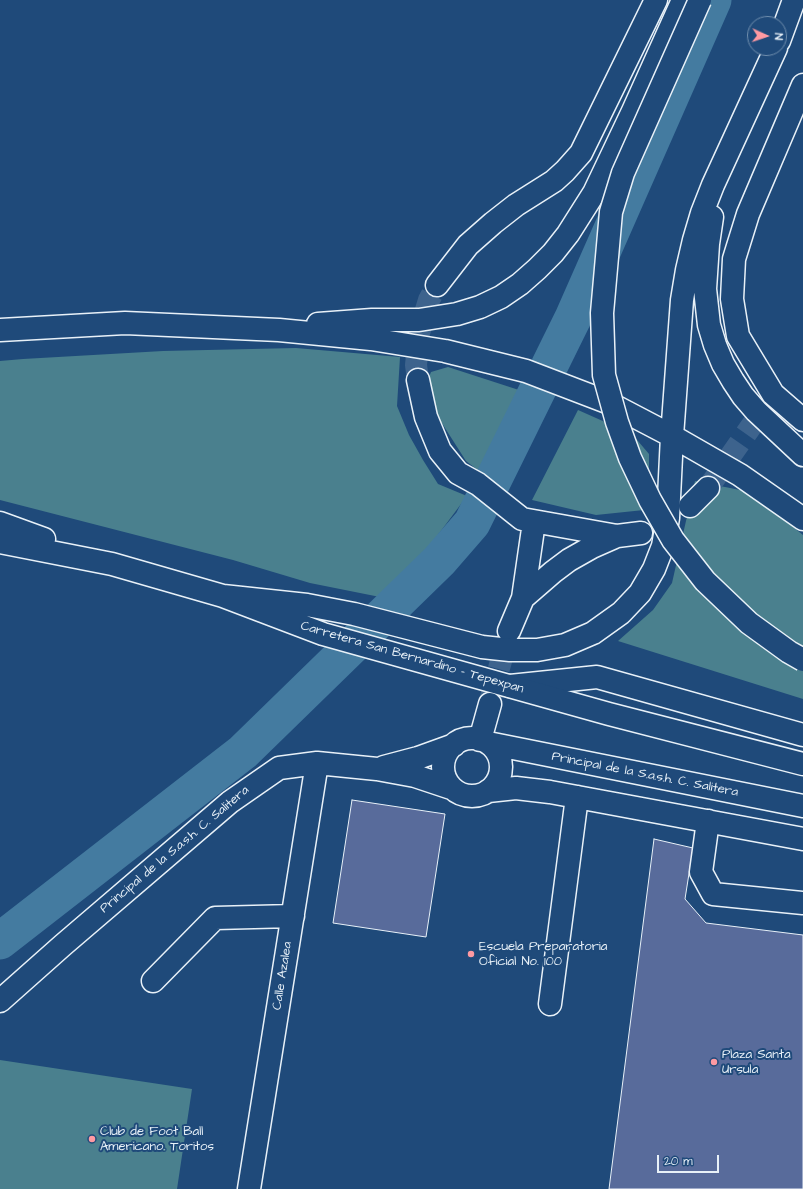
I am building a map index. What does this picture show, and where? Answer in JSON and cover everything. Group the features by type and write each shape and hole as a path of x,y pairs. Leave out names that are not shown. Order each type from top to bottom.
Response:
{"main road":[{"path":"437,285 468,245 516,205 554,181 565,171 580,153 656,0"},
{"path":"279,330 345,322 372,320 419,320 444,317 480,307 501,297 520,284 553,253 582,214 594,193 633,111 683,0"},
{"path":"700,0 623,173 611,212 602,313 604,375 617,422 630,458 650,500 673,540 706,581 750,623 789,652 803,660"},
{"path":"787,20 794,0"},
{"path":"223,596 307,605 354,614 482,647 510,650 536,650 565,645 593,633 622,613 640,593 654,569 663,546 668,518 672,436 682,300 694,240 702,213 772,56"},
{"path":"803,85 748,214 734,259 732,299 738,336 768,401 803,420"},
{"path":"726,159 718,189 708,244 705,288 709,325 715,345 732,381 756,411 803,455"},
{"path":"0,335 10,329 125,323 279,330 371,339 445,351 526,371 607,402 672,436 740,475 803,519"},
{"path":"418,380 426,417 440,451 458,473 478,484 528,520 617,536"},
{"path":"690,506 708,488"},
{"path":"509,631 523,598 528,520"},
{"path":"0,523 112,564"},
{"path":"523,598 569,560 592,547 617,536 640,533"},
{"name":"Carretera San Bernardino - Tepexpan","path":"0,542 112,564 223,596 323,634 509,687 803,764"},
{"path":"509,687 597,677 803,735"},
{"path":"488,791 500,776 501,766 489,747 490,704"},
{"path":"550,792 527,781 516,773 489,747 471,738 462,740 454,745 448,752 444,761 443,771 446,780 452,788 460,794 469,796 479,795 488,791 516,788 550,792 803,839"},
{"name":"Principal de la S.a.s.h. C. Salitera","path":"377,769 418,758 454,745"},
{"name":"Principal de la S.a.s.h. C. Salitera","path":"489,747 684,782 803,806"},
{"name":"Principal de la S.a.s.h. C. Salitera","path":"0,1001 230,802 279,768 317,763 377,769 415,776 452,788"},
{"name":"Calle Azalea","path":"249,1189 317,763"},
{"path":"678,816 684,782"},
{"path":"550,1004 577,797"},
{"path":"708,821 701,872 713,894 803,903"},
{"path":"153,982 215,918 293,916"}],"green space":[{"path":"296,348 400,357 397,406 409,435 438,484 467,496 390,599 310,583 233,560 0,500 0,361 163,351"},
{"path":"448,367 522,391 483,474 466,461 431,406 425,387 431,372"},
{"path":"578,410 632,434 649,454 649,485 644,510 596,515 532,500"},
{"path":"695,481 745,491 803,535 803,699 618,641 653,610 672,583"},
{"name":"Club de Foot Ball Americano. Toritos","path":"0,1060 192,1089 177,1189 0,1189"}],"building":[{"path":"352,800 445,814 426,937 333,923"},
{"name":"Plaza Santa Ursula","path":"654,839 693,848 685,899 706,923 803,935 803,1189 609,1189"}],"waterway":[{"path":"0,941 243,752 439,561 472,523 573,318 713,0"}],"tunnel":[{"path":"418,380 416,365 419,333 429,300 437,285"},
{"path":"708,488 764,408"},
{"path":"490,701 509,632"}],"place":[{"name":"Escuela Preparatoria Oficial No. 100","path":"471,954"},
{"name":"Plaza Santa Ursula","path":"714,1062"},
{"name":"Club de Foot Ball Americano. Toritos","path":"92,1139"}]}
